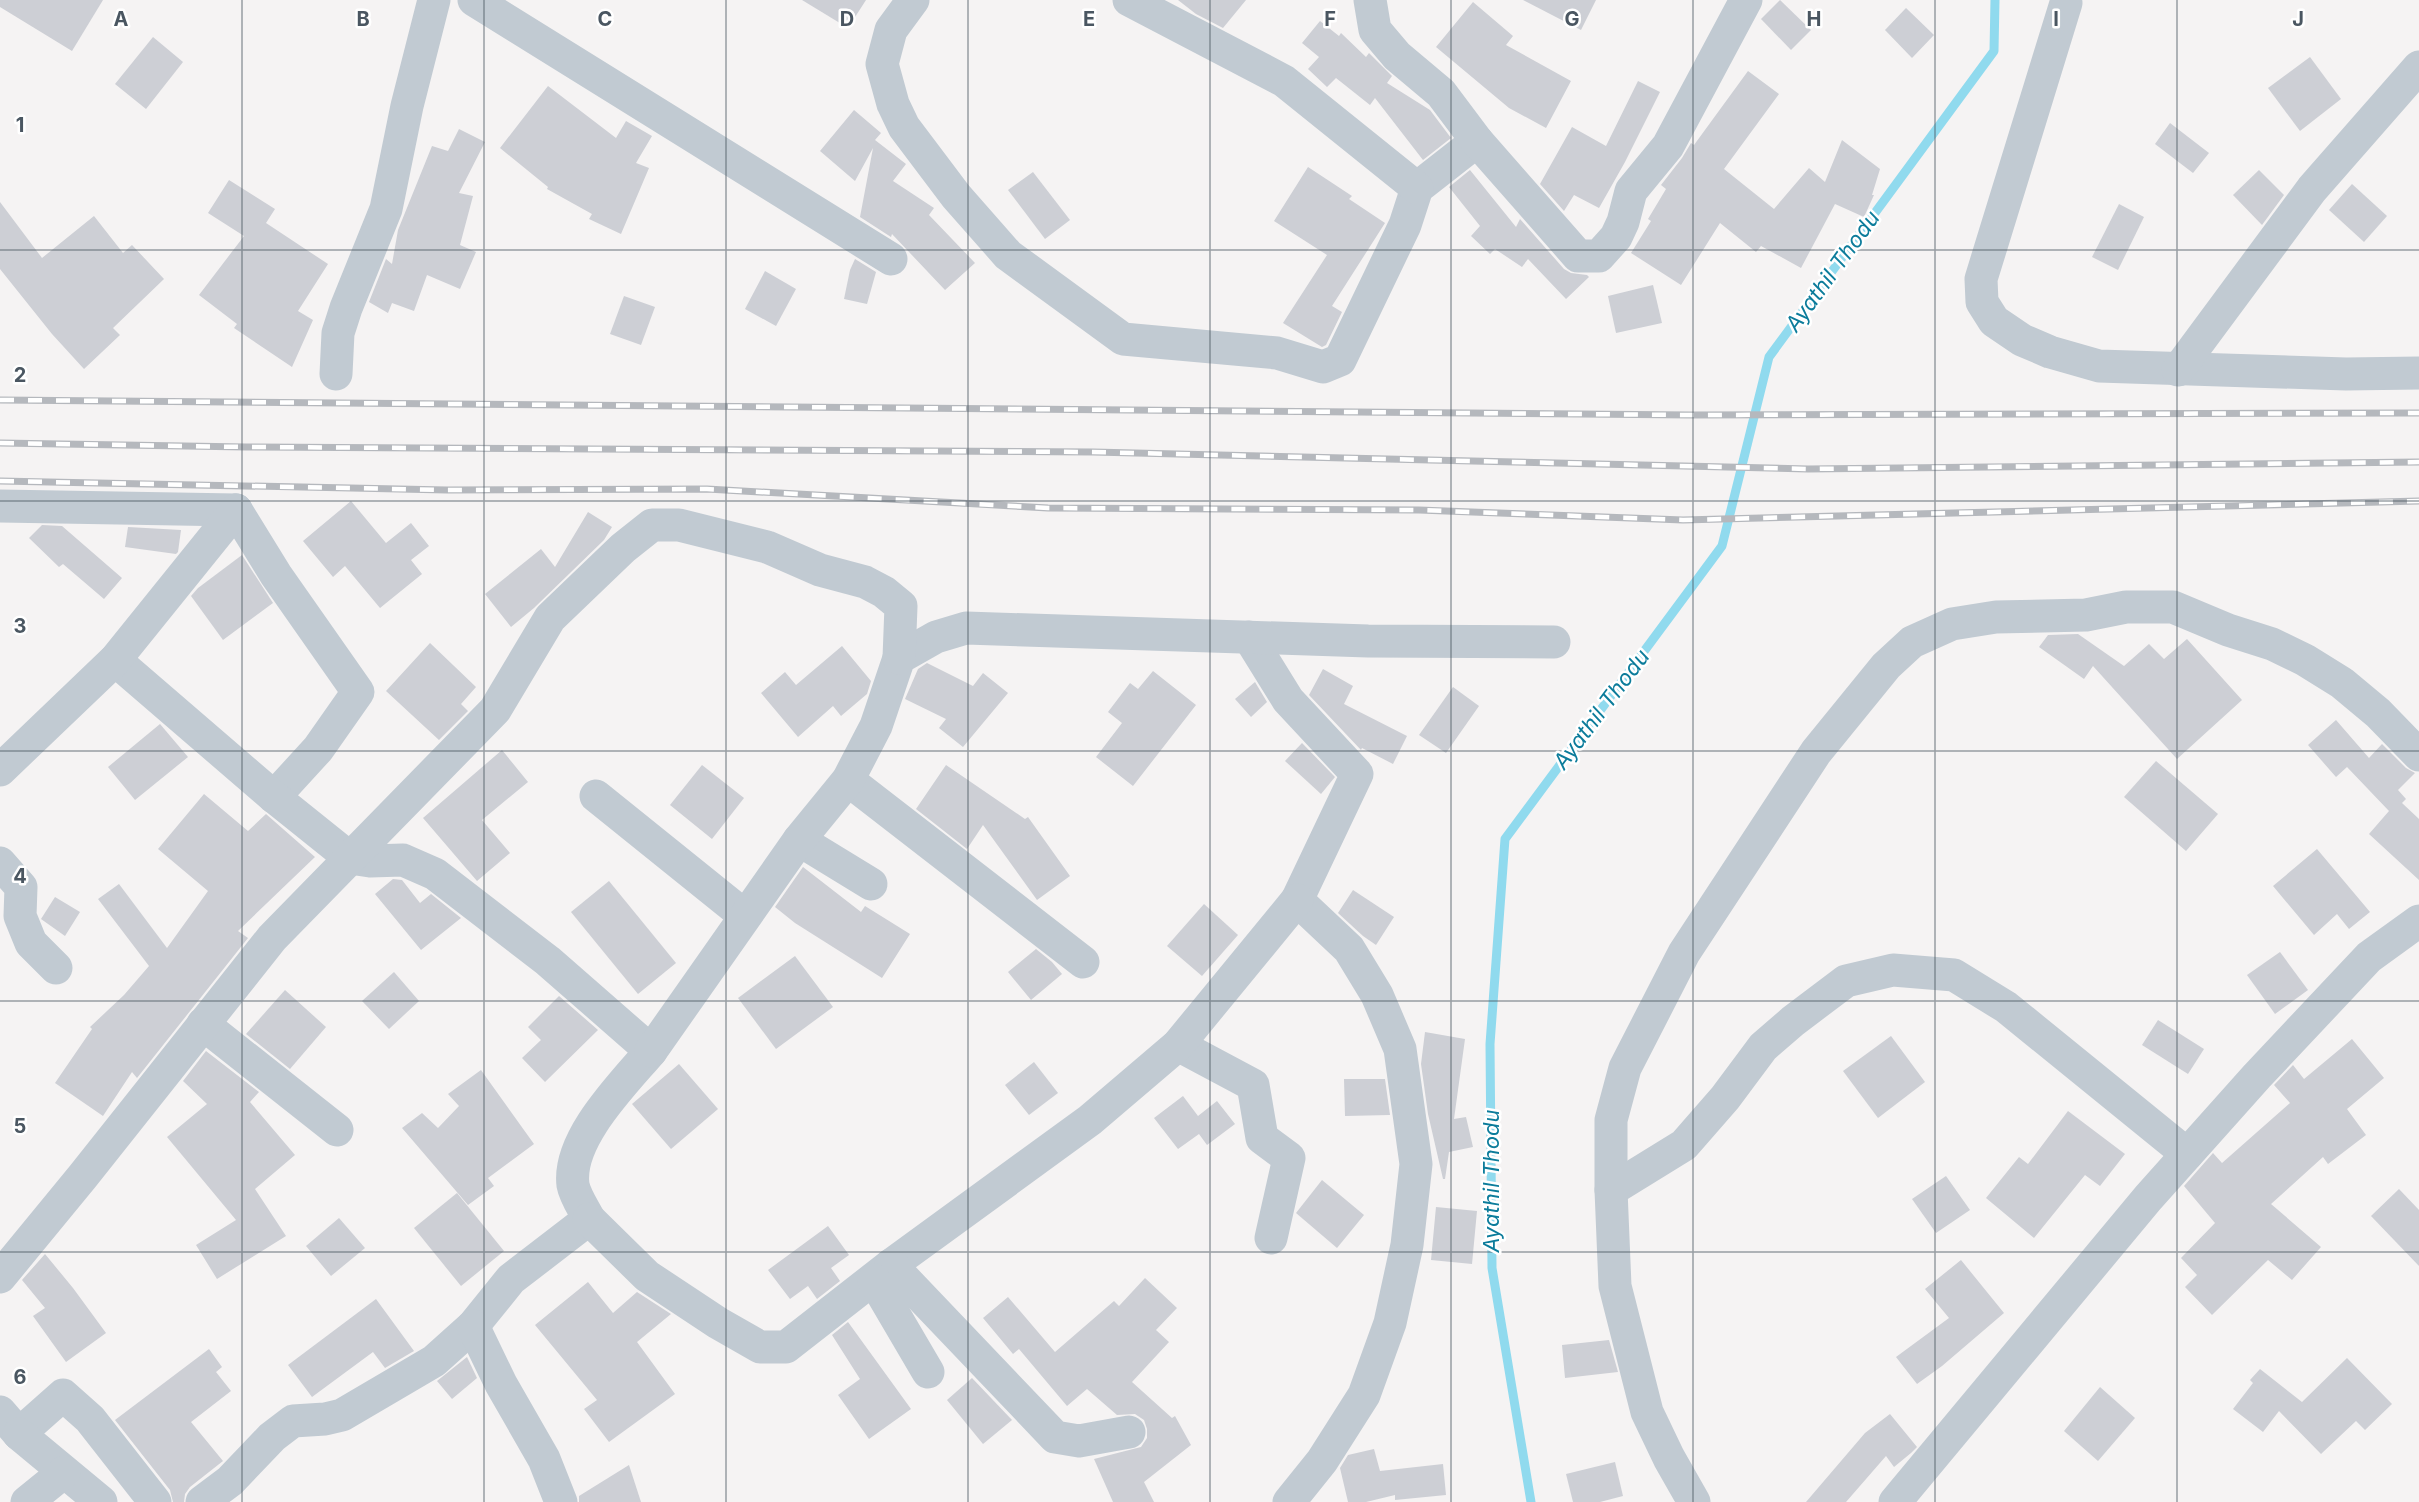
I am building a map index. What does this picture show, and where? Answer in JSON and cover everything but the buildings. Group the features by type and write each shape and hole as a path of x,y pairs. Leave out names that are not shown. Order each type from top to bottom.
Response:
{"street":[{"path":"336,374 338,333 386,209 407,106 434,0"},
{"path":"474,0 891,259"},
{"path":"913,0 891,30 882,64 893,104 904,127 956,196 1008,255 1122,339 1277,353 1323,367 1340,360 1405,225 1417,188 1477,141"},
{"path":"1129,0 1284,81 1417,188"},
{"path":"1370,0 1375,30 1397,56 1441,93 1477,141 1578,256 1599,256 1616,237 1623,222 1631,191 1668,147 1746,0"},
{"path":"2066,3 1981,279 1982,302 1994,321 2022,340 2050,352 2099,366 2178,370 2419,373"},
{"path":"2178,370 2312,189 2419,67"},
{"path":"0,506 236,510"},
{"path":"0,770 115,660 236,510"},
{"path":"236,510 276,575 358,692 318,748 274,797"},
{"path":"0,1277 272,938 495,710 550,618 623,548 652,525 679,525 767,547 820,570 865,582 884,591 901,606 899,658 876,726 848,780 799,840 651,1051 606,1105 581,1144 574,1166 573,1186 589,1219 647,1276 718,1323 760,1347 786,1347 1090,1120 1178,1045 1297,900 1357,774 1288,700 1249,637"},
{"path":"1694,1502 1647,1412 1616,1286 1611,1190 1611,1120 1625,1068 1684,953 1816,752 1866,689 1912,642 1952,624 1996,617 2086,615 2126,607 2174,607 2228,630 2272,644 2305,660 2342,683 2378,713 2419,755"},
{"path":"899,658 936,637 966,628 1249,637 1554,642"},
{"path":"115,660 274,797 350,858 370,861 403,860 435,874 548,961 651,1051"},
{"path":"848,780 1083,962"},
{"path":"596,796 745,916"},
{"path":"799,840 871,884"},
{"path":"0,863 21,887 20,916 31,943 57,968"},
{"path":"1289,1502 1322,1461 1364,1395 1390,1323 1407,1245 1416,1164 1400,1049 1377,995 1349,949 1297,900"},
{"path":"1895,1502 2148,1198 2257,1076 2369,957 2419,921"},
{"path":"1611,1190 1684,1145 1725,1098 1763,1047 1793,1021 1846,981 1893,970 1954,975 2006,1007 2187,1154"},
{"path":"202,1024 336,1130"},
{"path":"1178,1045 1253,1085 1262,1138 1289,1158 1271,1238"},
{"path":"202,1502 230,1481 272,1437 293,1421 325,1419 342,1415 434,1360 473,1326 511,1279 589,1219"},
{"path":"883,1273 928,1372"},
{"path":"883,1273 1055,1437 1079,1441 1129,1432"},
{"path":"473,1326 501,1384 544,1459 561,1502"},
{"path":"101,1502 10,1423 63,1395 90,1419 155,1502"},
{"path":"27,1502 64,1472"}],"waterway":[{"name":"Ayathil Thodu","path":"1531,1502 1492,1268 1490,1044 1505,839 1722,546 1769,357 1994,51 1995,0"}],"railway":[{"path":"0,400 1691,415 2419,413"},
{"path":"0,443 246,447 1093,452 1808,469 2419,462"},
{"path":"0,481 447,490 707,489 1048,508 1419,510 1683,520 2419,501"}]}
